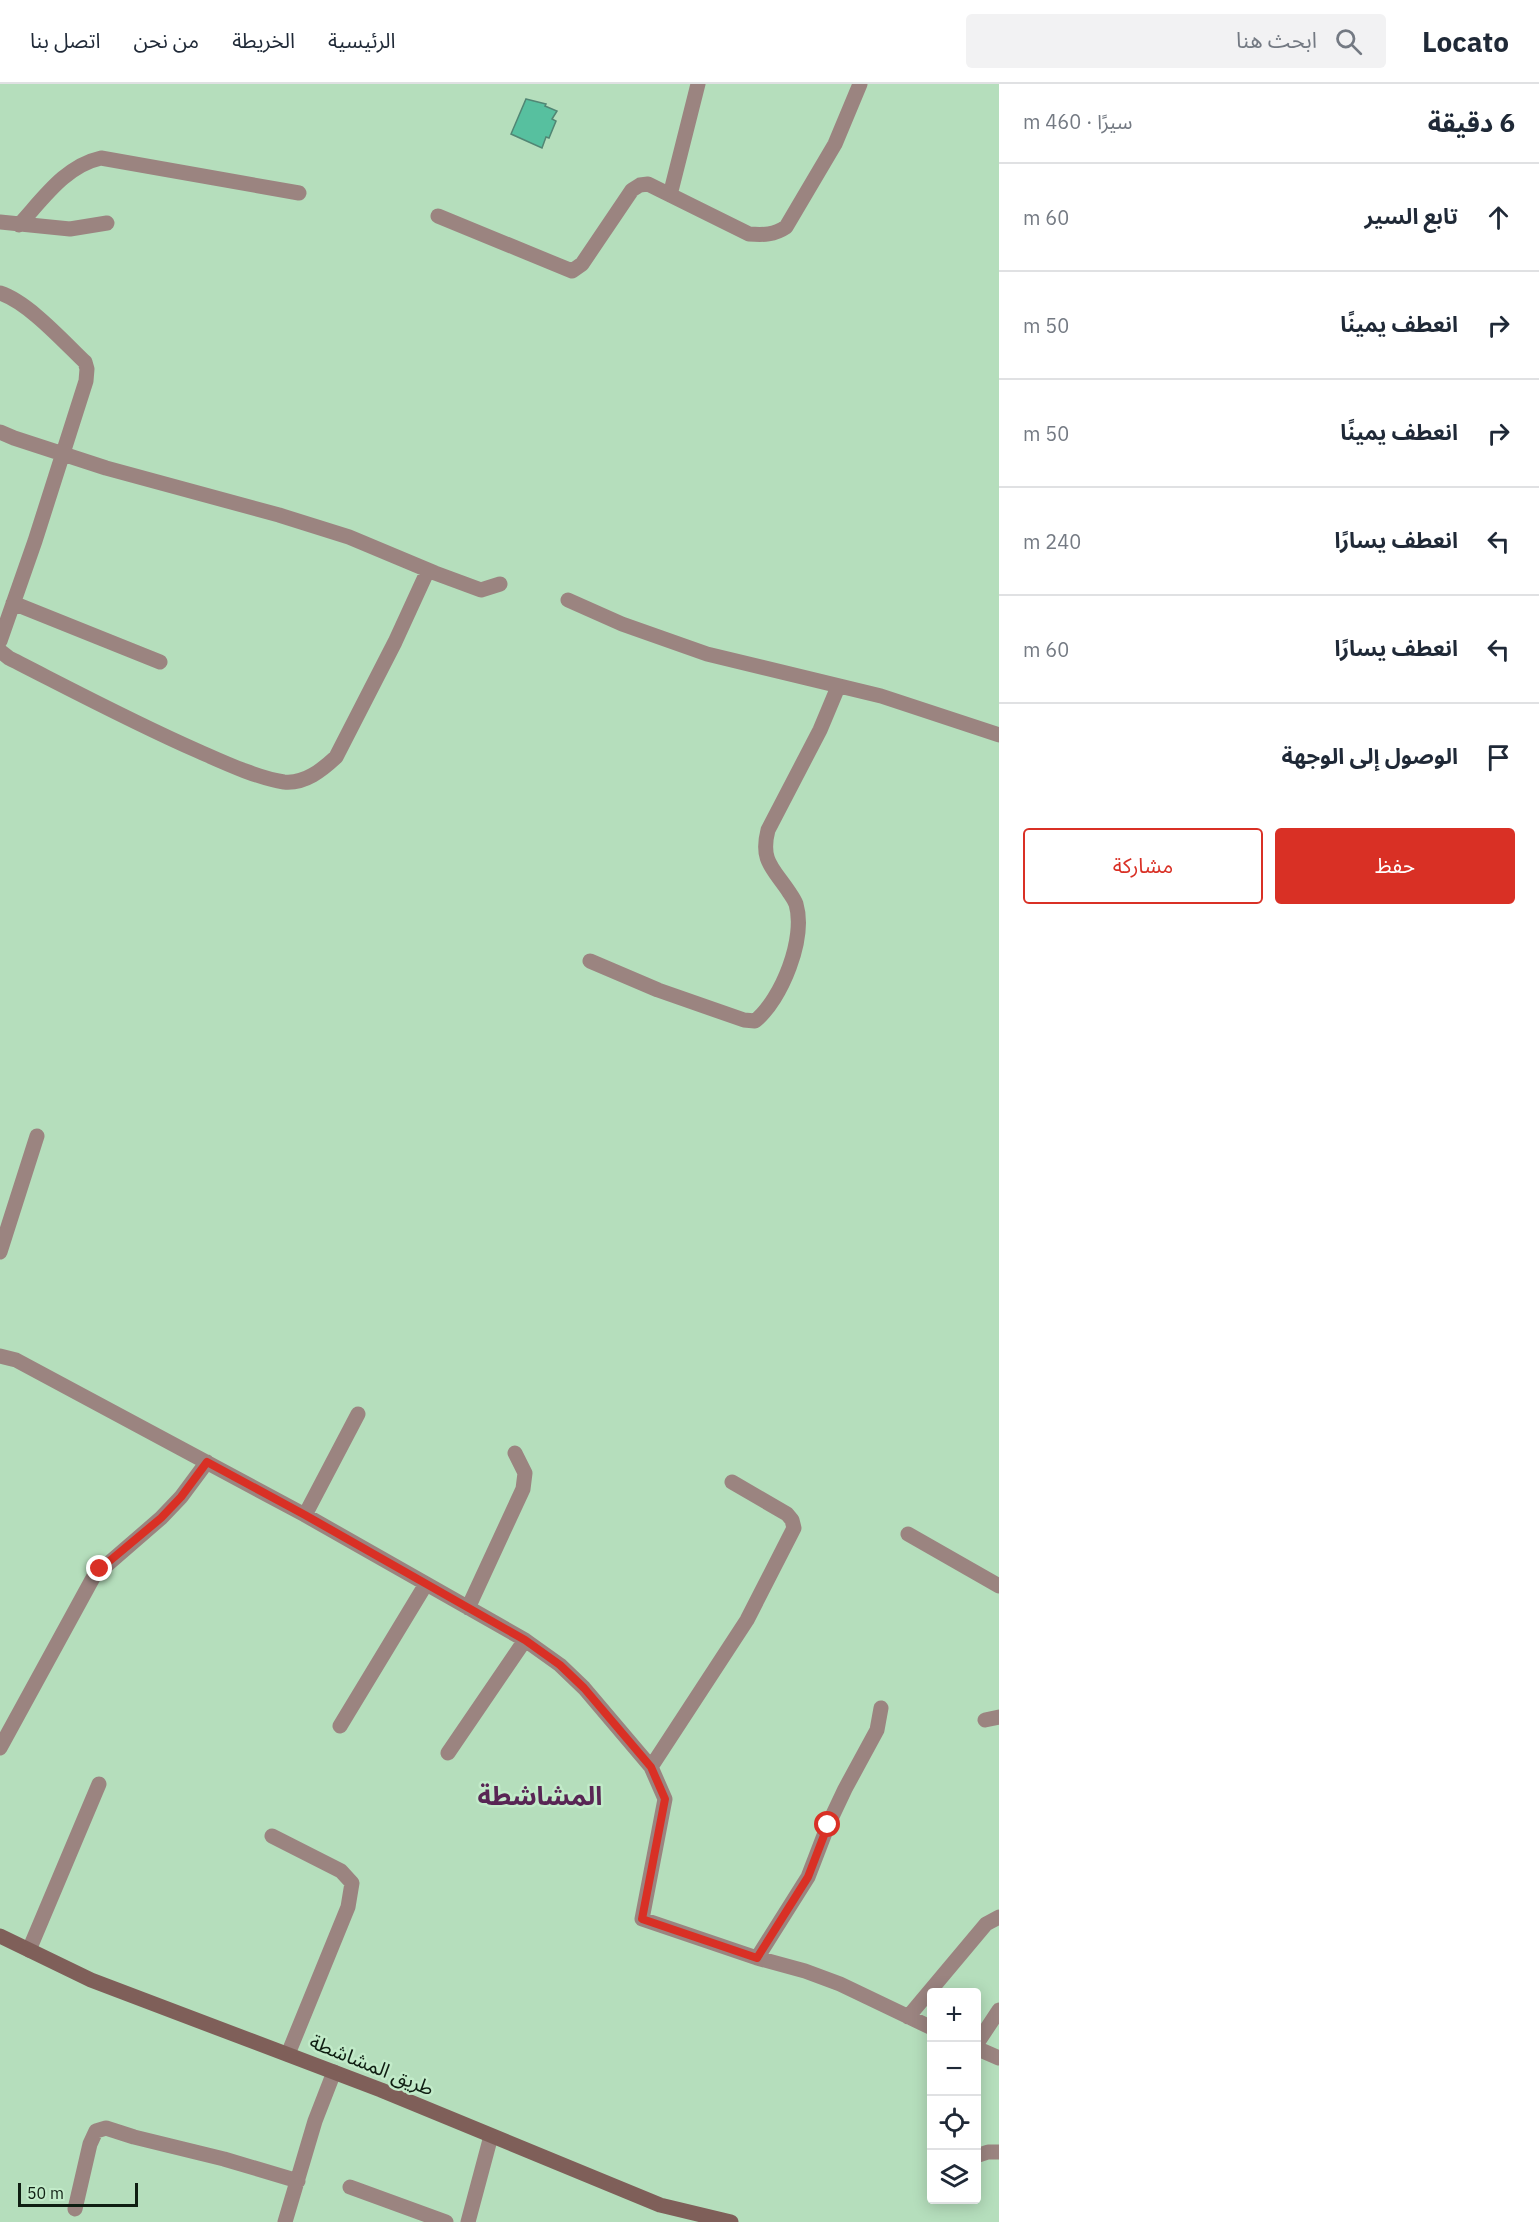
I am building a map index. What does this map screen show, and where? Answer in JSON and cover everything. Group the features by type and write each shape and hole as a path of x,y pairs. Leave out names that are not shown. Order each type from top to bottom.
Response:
{"main road":[{"name":"طريق المشاشطة","path":"0,1936 91,1980 334,2072 660,2205 731,2222"}],"street":[{"path":"670,195 698,84"},
{"path":"438,216 572,271 582,264 632,190 639,185 648,184 749,234 765,236 777,233 786,227 835,144 860,84"},
{"path":"19,225 68,172 85,162 100,159 299,193"},
{"path":"0,222 70,229 107,223"},
{"path":"0,293 8,296 34,315 85,362 87,369 86,381 64,454 0,641"},
{"path":"0,432 106,468 349,537 481,590 500,584"},
{"path":"0,651 9,658 155,732 224,762 285,782 303,780 324,768 336,757 395,642 428,570"},
{"path":"568,600 621,624 708,654 881,696 999,735"},
{"path":"14,603 160,662"},
{"path":"590,961 658,990 744,1020 755,1021 768,1011 788,969 796,944 798,925 795,902 770,867 765,854 765,842 768,830 820,730 838,687"},
{"path":"0,1252 37,1136"},
{"path":"0,1356 16,1360 305,1515 525,1640 560,1665 584,1688 651,1767 665,1799 642,1919 832,1981 927,2026"},
{"path":"305,1515 358,1414"},
{"path":"468,1608 523,1489 525,1473 515,1453"},
{"path":"0,1748 93,1576 161,1518 181,1497 207,1462"},
{"path":"651,1767 747,1620 794,1528 788,1514 732,1482"},
{"path":"908,1534 999,1586"},
{"path":"340,1726 426,1584"},
{"path":"448,1753 525,1640"},
{"path":"757,1958 808,1877 832,1816 877,1730 881,1708"},
{"path":"29,1950 99,1784"},
{"path":"272,1836 341,1871 352,1883 348,1907 288,2054"},
{"path":"908,2017 986,1924 999,1917"},
{"path":"979,2042 999,2010"},
{"path":"981,2049 999,2058"},
{"path":"285,2222 315,2121 334,2072"},
{"path":"75,2209 90,2144 96,2132 106,2128 298,2181"},
{"path":"468,2222 491,2136"},
{"path":"981,2154 999,2152"},
{"path":"350,2187 446,2222"}],"building":[{"path":"526,99 546,104 545,106 557,111 552,119 556,121 542,148 511,134"}],"district":[{"name":"المشاشطة","path":"540,1796"}],"route":[{"path":"100,1569 161,1518 181,1497 207,1462 525,1640 560,1665 584,1688 651,1767 665,1799 642,1919 757,1958 808,1877 828,1825"}]}
